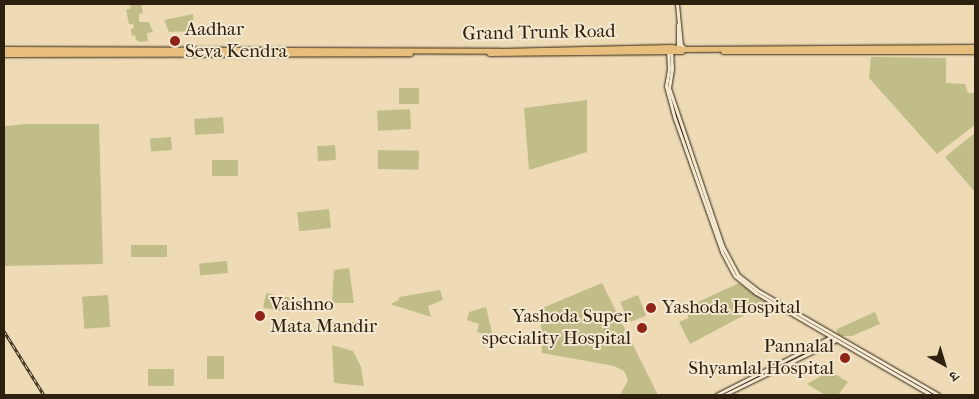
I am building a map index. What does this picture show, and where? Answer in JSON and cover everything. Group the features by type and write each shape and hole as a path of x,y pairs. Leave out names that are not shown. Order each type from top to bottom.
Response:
{"highway":[{"name":"Grand Trunk Road","path":"99,51 510,54 669,49 878,50 975,47"},
{"path":"4,50 99,51"},
{"name":"Grand Trunk Road","path":"678,50 975,51"},
{"path":"4,54 99,51"}],"street":[{"path":"677,4 678,50"},
{"path":"678,24 681,45 686,49"},
{"path":"669,49 672,69 669,88 704,194 732,268 751,287 832,337 839,339 939,395"},
{"path":"832,337 834,340 931,395"},
{"path":"716,395 832,337"},
{"path":"724,395 839,339"}],"shaded area":[{"path":"130,4 141,4 143,13 139,14 139,22 149,22 153,32 147,33 148,41 140,42 136,40 135,35 132,36 131,29 134,28 133,24 129,24 126,10 131,8"},
{"path":"193,14 194,31 169,32 164,20"},
{"path":"871,57 946,58 946,83 965,84 968,93 975,93 975,125 937,154 869,78"},
{"path":"399,88 419,88 419,104 399,104"},
{"path":"587,100 587,152 529,170 524,108"},
{"path":"410,109 411,129 378,131 377,111"},
{"path":"223,117 224,133 195,135 194,119"},
{"path":"27,124 99,124 103,264 4,266 4,126"},
{"path":"975,133 975,192 945,157"},
{"path":"171,137 172,150 151,151 150,138"},
{"path":"335,145 336,160 318,161 317,146"},
{"path":"378,150 419,151 419,170 378,169"},
{"path":"212,160 238,160 238,176 212,176"},
{"path":"329,209 331,228 299,231 297,212"},
{"path":"131,245 167,245 167,257 131,257"},
{"path":"227,261 228,273 200,275 199,263"},
{"path":"349,268 354,303 332,303 334,270"},
{"path":"602,283 658,395 620,395 628,380 624,371 614,366 542,353 540,309"},
{"path":"739,283 769,302 690,344 679,322 688,318 687,307"},
{"path":"440,290 443,300 428,306 431,317 390,304 399,300 399,297"},
{"path":"266,293 292,298 289,313 263,308"},
{"path":"108,295 110,327 84,329 82,297"},
{"path":"638,295 646,315 629,323 620,302"},
{"path":"486,307 493,337 477,332 479,324 467,320 469,312"},
{"path":"875,312 880,324 852,336 840,336 837,334 837,329"},
{"path":"323,322 359,322 360,330 343,332 322,331"},
{"path":"332,345 353,351 361,367 364,386 334,383"},
{"path":"207,356 224,356 224,379 207,379"},
{"path":"148,369 174,369 174,386 148,386"},
{"path":"830,371 848,382 838,395 825,395 807,384"}],"railway":[{"path":"4,331 44,395"}],"place":[{"name":"Aadhar Seva Kendra","path":"175,41"},
{"name":"Yashoda Hospital","path":"651,308"},
{"name":"Vaishno Mata Mandir","path":"260,316"},
{"name":"Yashoda Super speciality Hospital","path":"642,328"},
{"name":"Pannalal Shyamlal Hospital","path":"845,358"}]}
